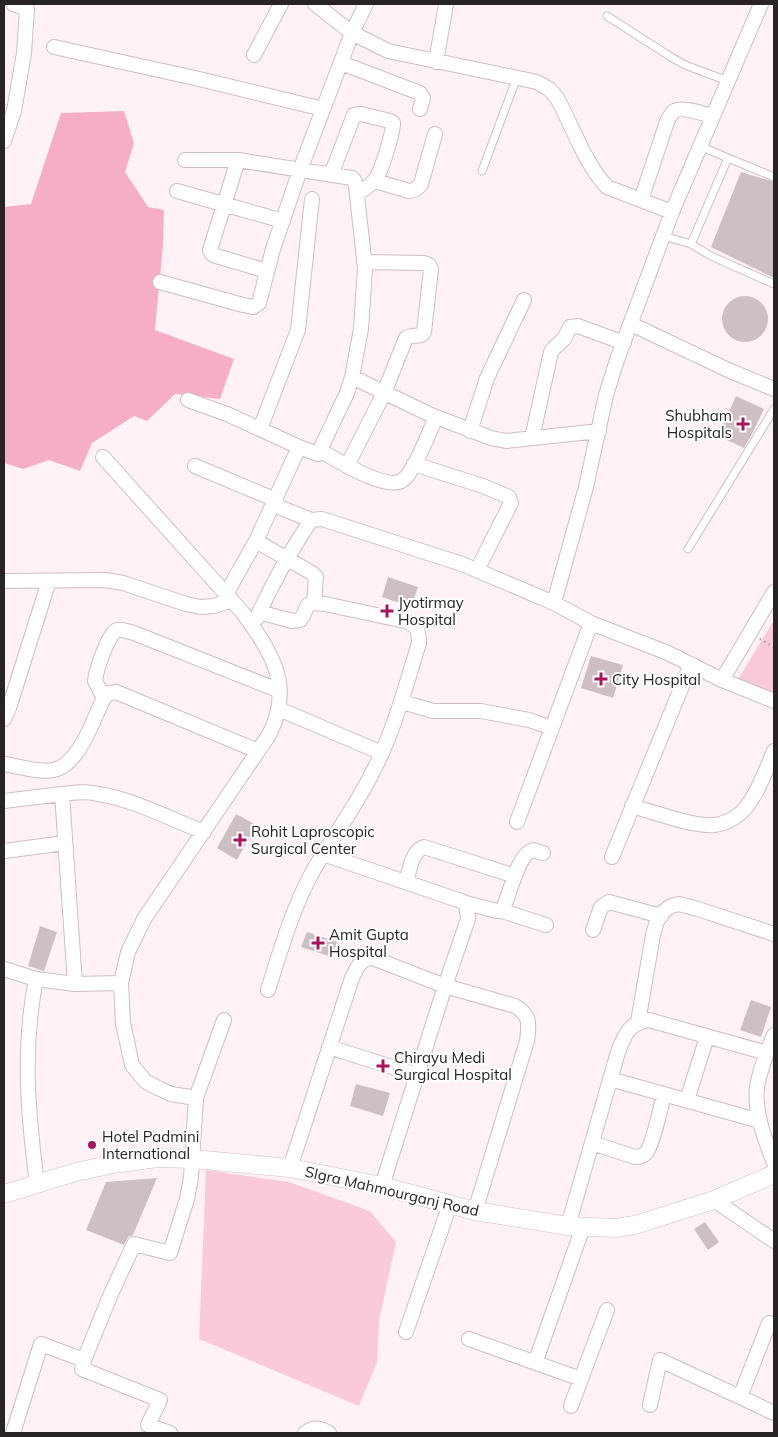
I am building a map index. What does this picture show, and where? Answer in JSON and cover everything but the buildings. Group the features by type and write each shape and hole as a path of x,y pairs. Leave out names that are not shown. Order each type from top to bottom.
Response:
{"street":[{"path":"4,141 14,111 24,53 27,9 14,4"},
{"path":"254,55 281,4"},
{"path":"315,4 352,33 388,51 517,77 537,82 550,89 557,98 599,179 607,187 672,212"},
{"path":"160,282 253,307 258,304 300,170 352,33 366,4"},
{"path":"436,62 446,4"},
{"path":"554,603 578,520 606,395 672,212 761,4"},
{"path":"54,47 214,82 323,110"},
{"path":"341,63 420,93 423,98 420,109"},
{"path":"640,200 668,119 673,112 678,109 688,110 713,116"},
{"path":"331,174 353,118 357,114 388,120 393,123 392,133 375,181 357,193"},
{"path":"375,181 409,191 414,191 418,188 421,184 435,134"},
{"path":"185,160 238,160 352,178 357,193 364,262 363,312 358,351 352,377 321,451 318,454 227,414 188,400"},
{"path":"238,160 211,245 212,254 267,271"},
{"path":"177,191 283,221"},
{"path":"260,429 298,330 312,199"},
{"path":"347,466 384,393 406,338 411,335 420,335 424,332 431,267 424,263 364,262"},
{"path":"470,431 487,378 524,300"},
{"path":"631,324 728,370 774,389"},
{"path":"532,438 551,352 564,339 570,327 578,326 624,343"},
{"path":"352,377 436,417 491,438 506,441 599,431"},
{"path":"321,451 377,480 399,482 406,477 414,464 436,417"},
{"path":"4,581 105,580 123,583 186,604 202,607 214,606 229,597 275,503 299,447"},
{"path":"102,457 253,626 273,660 280,691 277,719 258,752 144,919 128,952 121,983 123,1023 132,1065 146,1081 160,1089 171,1094 196,1098"},
{"path":"414,464 483,486 509,497 511,503 477,570"},
{"path":"195,466 311,520 322,519 332,521 477,570 554,603 591,623 774,701"},
{"path":"253,626 278,572 311,520"},
{"path":"256,541 316,577 314,603"},
{"path":"4,720 49,581"},
{"path":"722,680 774,592"},
{"path":"260,612 292,621 300,620 304,616 308,604 314,603 405,621 416,626 419,633 419,643 402,702 382,753 362,792 310,875 294,909 268,990"},
{"path":"517,822 591,623"},
{"path":"104,698 97,686 96,675 109,639 113,632 117,630 134,633 280,691"},
{"path":"612,857 691,664"},
{"path":"4,764 45,770 54,770 60,767 76,754 104,698 109,693 116,692 123,693 258,752"},
{"path":"402,702 433,711 481,711 529,720 552,728"},
{"path":"279,708 382,753"},
{"path":"632,806 698,824 715,825 728,821 748,806 774,751"},
{"path":"4,801 62,794 93,793 135,804 204,832"},
{"path":"62,794 75,984"},
{"path":"4,851 65,843"},
{"path":"406,882 414,856 418,850 424,847 515,876"},
{"path":"502,911 526,853 533,850 543,853"},
{"path":"323,854 466,903 502,911 546,925"},
{"path":"594,930 602,907 609,902 661,916"},
{"path":"382,1186 468,919 466,903"},
{"path":"638,1022 653,935 661,916 671,906 679,904 698,908 774,934"},
{"path":"290,1168 352,978 362,961 367,958 373,958 445,986 515,1006 524,1011 528,1020 527,1041 475,1210"},
{"path":"4,969 36,979 75,984 121,983"},
{"path":"36,979 30,1012 28,1082 32,1141 38,1184"},
{"path":"170,1433 148,1425 160,1400 82,1369 110,1296 134,1244 170,1253 186,1199 193,1159 196,1098 224,1020"},
{"path":"535,1363 576,1227 592,1143 622,1040 628,1030 638,1022 649,1020 767,1053"},
{"path":"774,1035 757,1088 760,1121 774,1163"},
{"path":"687,1100 707,1037"},
{"path":"329,1047 417,1075"},
{"path":"610,1079 760,1121"},
{"path":"592,1143 635,1157 645,1154 651,1141 664,1094"},
{"name":"SIgra Mahmourganj Road","path":"4,1194 76,1172 114,1164 157,1158 193,1159 290,1168 382,1186 475,1210 576,1227 616,1228 635,1225 714,1200 774,1174"},
{"path":"714,1200 774,1241"},
{"path":"406,1332 450,1204"},
{"path":"571,1406 607,1310"},
{"path":"740,1397 769,1323 774,1325"},
{"path":"469,1339 581,1379"},
{"path":"14,1433 41,1344 84,1360"},
{"path":"650,1405 660,1360 774,1413"},
{"path":"304,1433 317,1428 329,1433"}],"lane":[{"path":"607,16 671,57 728,81"},
{"path":"482,171 517,77"},
{"path":"700,146 774,177"},
{"path":"691,244 728,158"},
{"path":"663,236 691,244 711,256 774,284"},
{"path":"688,549 774,409"}],"shaded area":[{"path":"124,111 134,143 125,172 148,207 164,210 163,245 155,330 234,359 220,399 175,394 147,421 134,416 92,443 80,471 49,460 23,469 4,463 4,207 31,204 61,113"},
{"path":"774,620 774,696 738,679"},
{"path":"206,1170 289,1182 370,1211 396,1242 379,1321 377,1362 359,1406 199,1339"}],"place":[{"name":"Shubham Hospitals","path":"743,424"},
{"name":"Jyotirmay Hospital","path":"387,611"},
{"name":"City Hospital","path":"601,679"},
{"name":"Rohit Laproscopic Surgical Center","path":"240,840"},
{"name":"Amit Gupta Hospital","path":"318,943"},
{"name":"Chirayu Medi Surgical Hospital","path":"383,1066"},
{"name":"Hotel Padmini International","path":"92,1145"}]}
